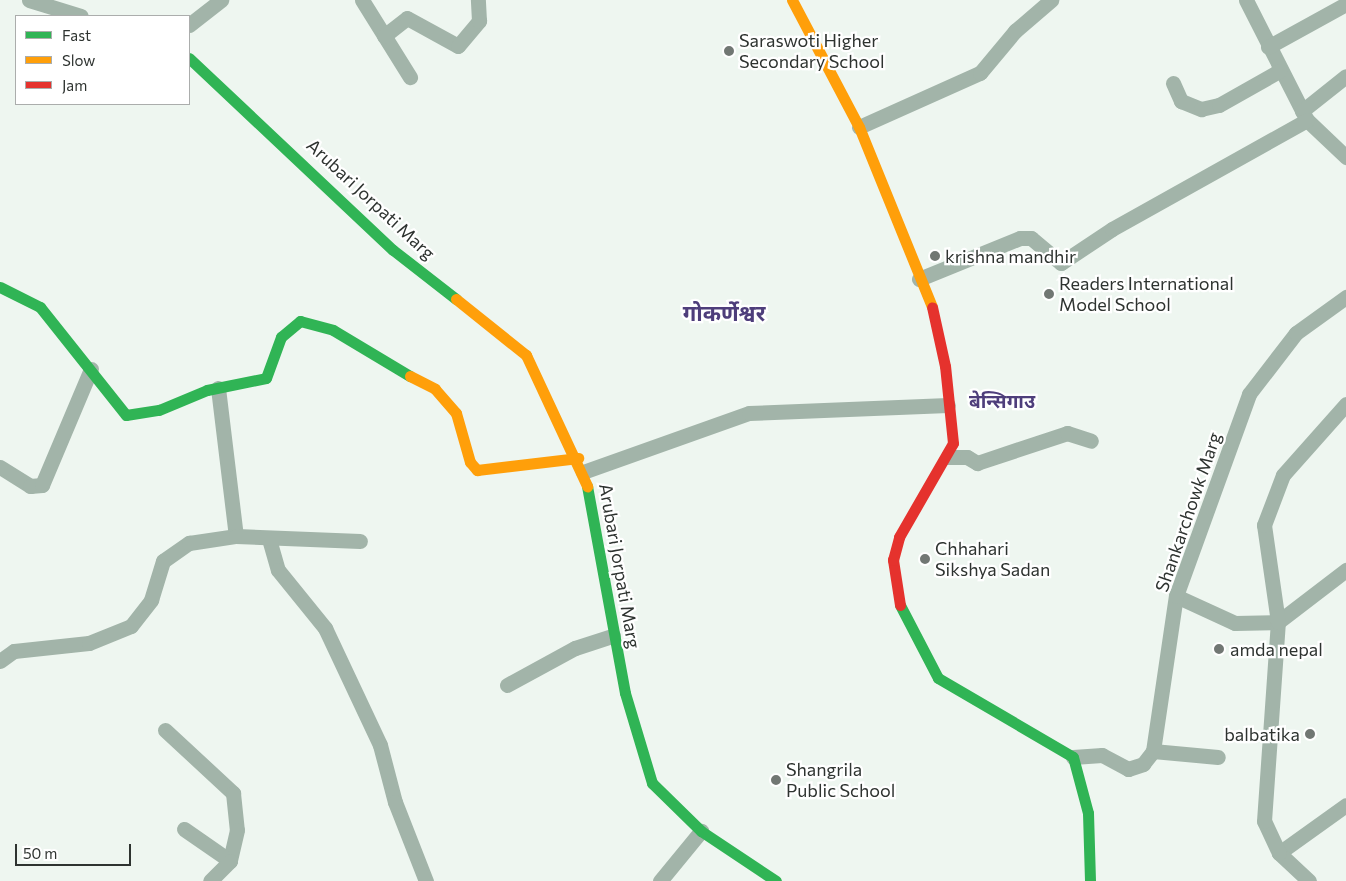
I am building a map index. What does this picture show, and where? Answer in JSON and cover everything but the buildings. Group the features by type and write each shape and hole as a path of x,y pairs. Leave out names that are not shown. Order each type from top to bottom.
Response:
{"street":[{"path":"29,0 78,15"},
{"path":"190,25 221,0"},
{"path":"362,0 410,77"},
{"path":"384,36 407,18 458,46 479,21 478,0"},
{"path":"792,0 859,127 919,279 933,309 948,405 954,428 948,457 912,512 893,560 898,599 908,624 938,678 1073,757 1102,755 1128,769 1143,764 1153,751 1218,757"},
{"path":"859,127 980,73 1014,30 1051,0"},
{"path":"1246,0 1279,71 1304,116 1346,157"},
{"path":"1268,47 1346,4"},
{"name":"Arubari Jorpati Marg","path":"190,59 228,90 393,250 526,355 578,458 595,512 613,636 641,755 652,783 701,832 776,881"},
{"path":"1173,84 1181,101 1201,109 1219,105 1279,71"},
{"path":"919,279 1020,238 1031,238 1061,263 1112,228 1304,116 1346,76"},
{"path":"0,287 40,307 126,415 159,410 218,388 266,378 281,337 300,320 334,330 382,362 434,389 456,413 470,462 477,470 578,458"},
{"name":"Shankarchowk Marg","path":"1153,751 1176,596 1254,382 1296,333 1346,296"},
{"path":"0,467 30,486 42,485 90,369"},
{"path":"218,388 236,536"},
{"path":"1309,881 1280,853 1264,821 1278,622 1264,525 1283,475 1346,404"},
{"path":"583,472 750,413 948,405"},
{"path":"948,457 967,457 977,463 1068,433 1091,441"},
{"path":"0,661 14,651 88,643 131,626 151,600 163,561 176,549 208,538 236,536 268,539 360,541"},
{"path":"268,539 278,570 325,628 380,745 395,802 426,881"},
{"path":"1176,596 1235,623 1278,622 1346,570"},
{"path":"507,685 575,648 613,636"},
{"path":"165,730 233,793 237,830 230,861 210,881"},
{"path":"1073,757 1088,813 1090,881"},
{"path":"1280,853 1346,804"},
{"path":"184,829 230,861"},
{"path":"660,881 701,832"}],"traffic: fast":[{"path":"190,59 393,250 456,299"},
{"path":"0,287 40,307 126,415 159,410 207,390 266,378 281,337 300,321 333,330 410,376"},
{"path":"587,486 625,693 652,783 701,831 776,881"},
{"path":"900,605 938,678 1073,757 1088,813 1090,881"}],"traffic: slow":[{"path":"792,0 859,127 932,307"},
{"path":"456,299 526,355 587,486"},
{"path":"410,376 435,389 456,413 470,462 477,470 578,458"}],"traffic: jam":[{"path":"900,605 893,560 899,537 953,443 945,366 932,307"}],"place":[{"name":"Saraswoti Higher Secondary School","path":"729,51"},
{"name":"krishna mandhir","path":"935,256"},
{"name":"Readers International Model School","path":"1049,294"},
{"name":"Chhahari Sikshya Sadan","path":"925,559"},
{"name":"amda nepal","path":"1219,649"},
{"name":"balbatika","path":"1310,734"},
{"name":"Shangrila Public School","path":"776,780"}],"district":[{"name":"गोकर्णेश्वर","path":"724,313"},
{"name":"बेन्सिगाउ","path":"1002,401"}]}
